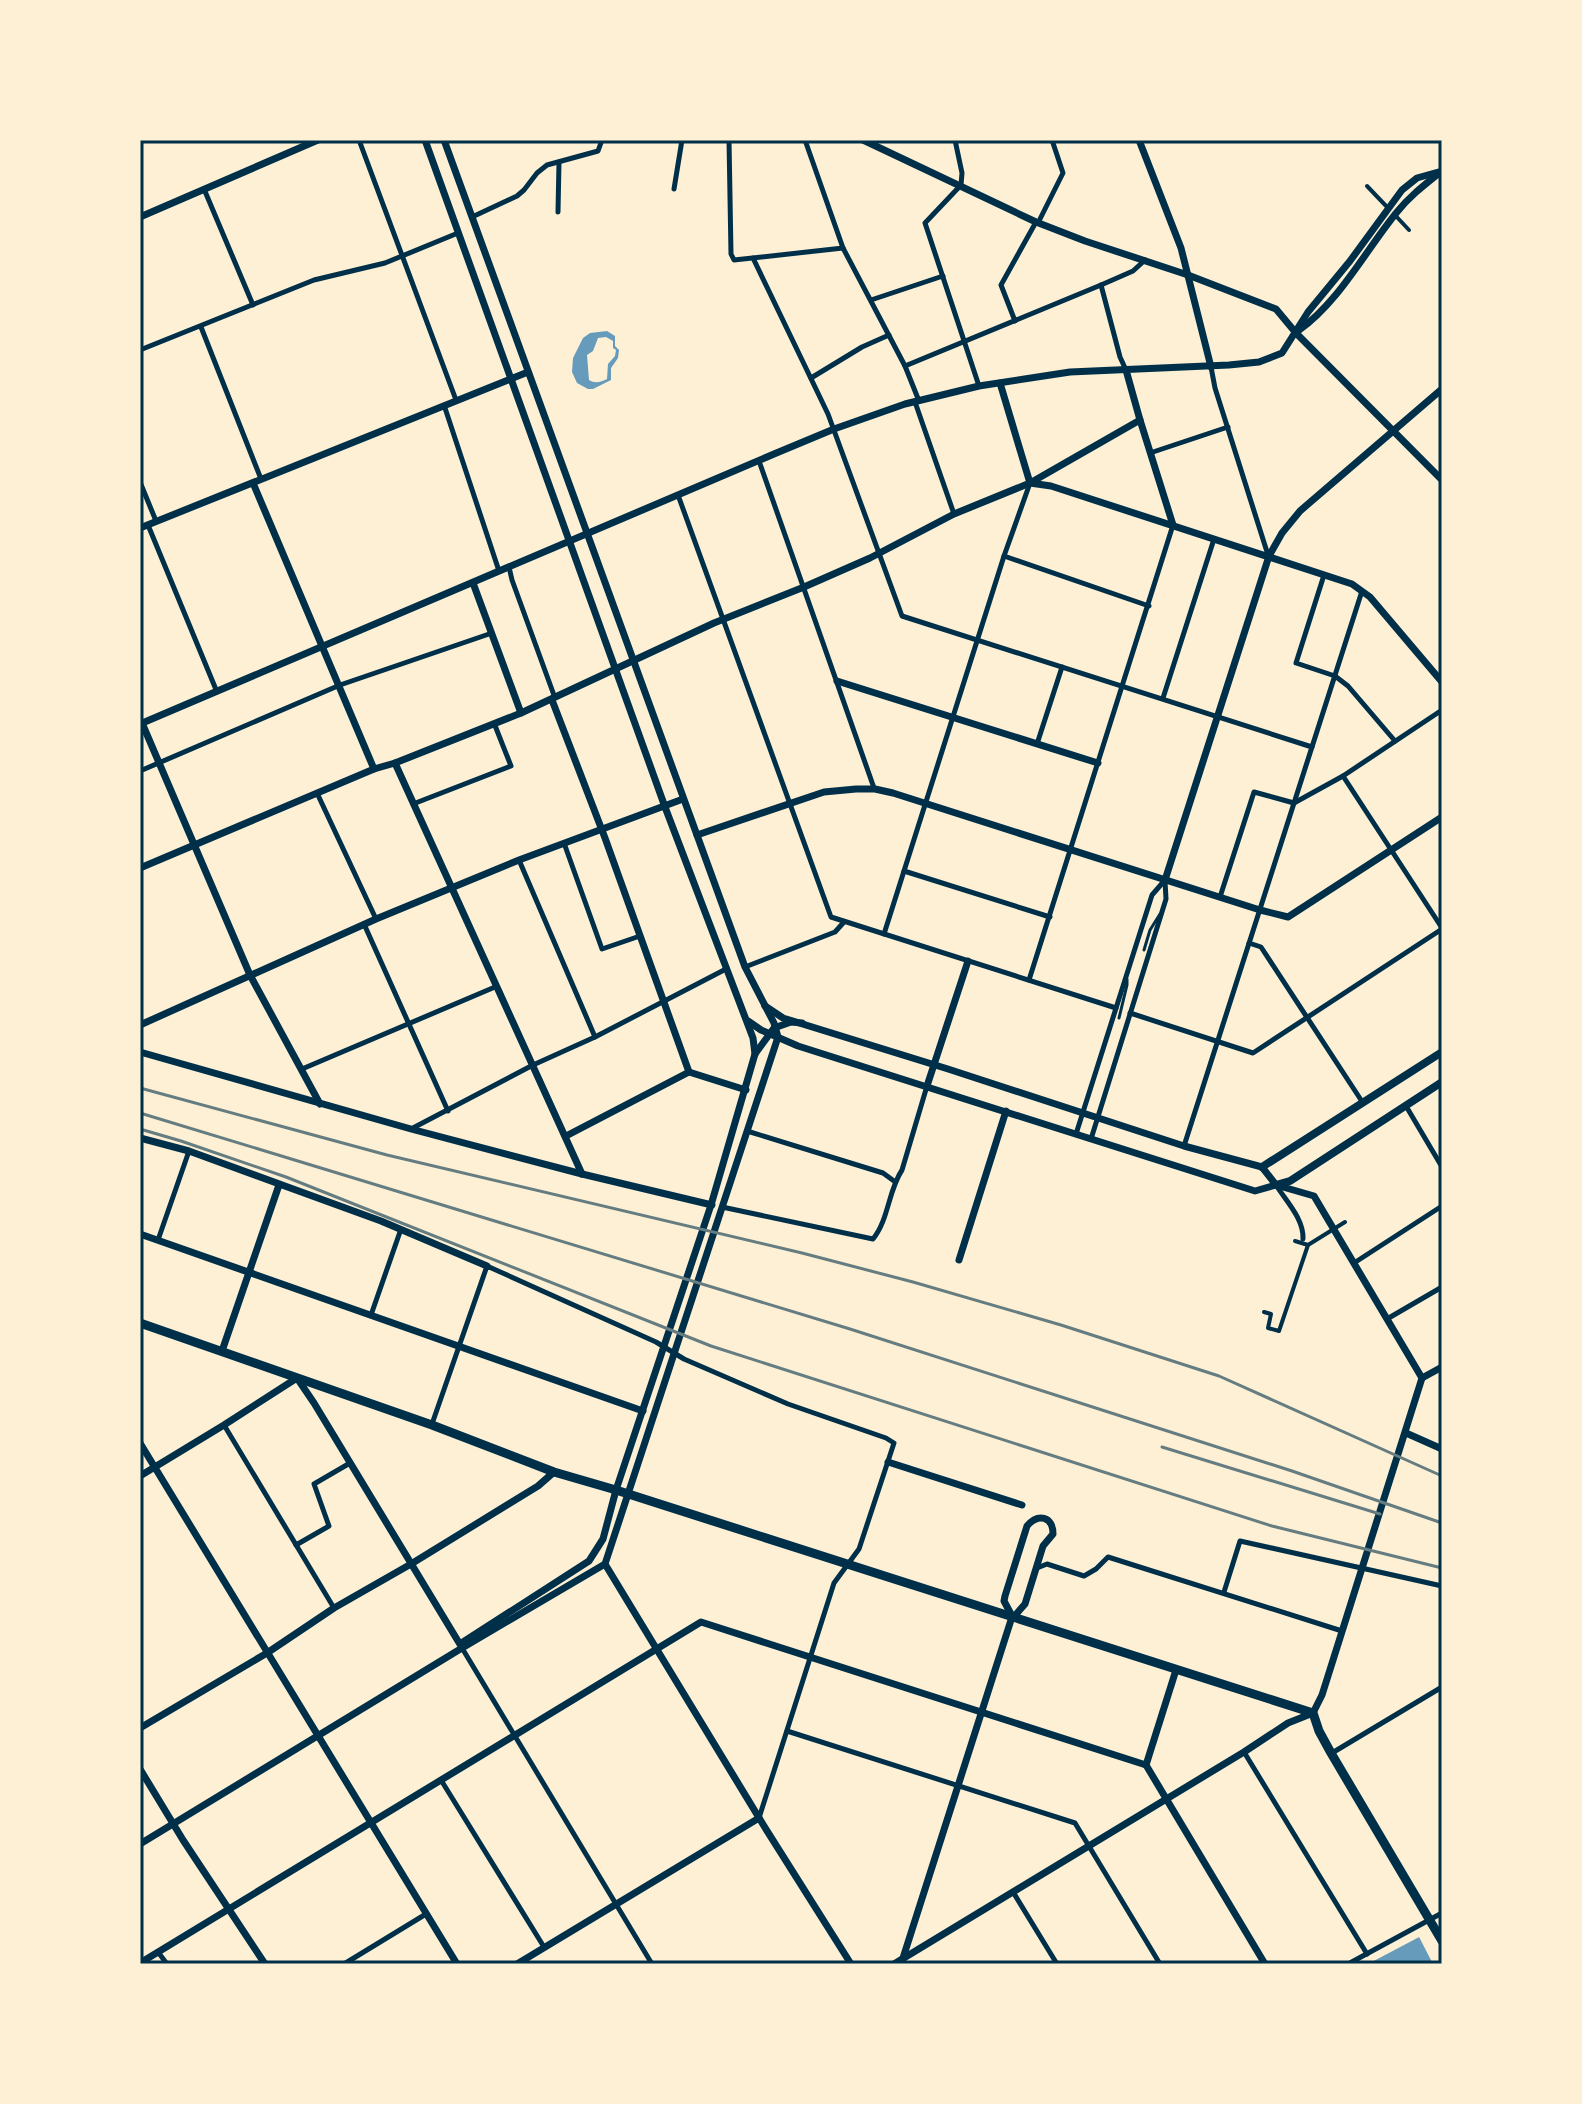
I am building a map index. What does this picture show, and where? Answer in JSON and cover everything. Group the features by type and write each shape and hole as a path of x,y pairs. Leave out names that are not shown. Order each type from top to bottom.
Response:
{"highway":[{"path":"140,1323 432,1425 554,1472 1313,1713 1331,1753 1442,1941"}],"main road":[{"path":"1262,1167 1442,1052"},
{"path":"1276,1185 1290,1181 1442,1082"}],"street":[{"path":"140,217 318,140"},
{"path":"359,140 456,400"},
{"path":"425,140 665,807 747,1020 755,1054 711,1205 616,1490 603,1539 589,1561 463,1642 462,1648"},
{"path":"140,1844 605,1564 770,1058 774,1033 745,967 444,140"},
{"path":"472,217 517,196 547,165 598,151 602,140"},
{"path":"674,189 682,140"},
{"path":"729,140 731,254 734,260 843,248"},
{"path":"805,140 843,248 905,366 954,514"},
{"path":"863,140 1037,222 1276,309 1442,480"},
{"path":"955,140 962,173 961,185 925,223 979,386"},
{"path":"1015,321 1001,285 1063,173 1052,140"},
{"path":"1139,140 1181,248 1215,388 1269,556"},
{"path":"558,212 559,162"},
{"path":"320,1104 250,975 141,721 217,692 834,429 917,401 979,386 1070,372 1211,367 1259,362 1282,353 1296,333 1314,319 1359,266 1397,212 1442,171"},
{"path":"1367,186 1409,230"},
{"path":"204,189 253,305"},
{"path":"140,350 314,280 385,263 458,233"},
{"path":"753,258 834,429 902,616 1312,747"},
{"path":"905,366 1133,271 1145,260"},
{"path":"871,300 943,276"},
{"path":"1029,980 1173,525 1120,357 1101,285"},
{"path":"201,327 261,479"},
{"path":"811,378 862,347 889,335"},
{"path":"148,525 528,372"},
{"path":"884,934 1030,483 1000,383"},
{"path":"1091,1140 1164,908 1165,880 1269,556 1300,511 1442,389"},
{"path":"444,405 499,571"},
{"path":"140,868 374,769 521,713 723,619 879,554 954,514 1030,483 1140,420"},
{"path":"1150,453 1228,427"},
{"path":"759,461 875,789"},
{"path":"140,482 148,525 217,692"},
{"path":"253,483 374,769"},
{"path":"1030,483 1051,486 1352,584 1362,590 1442,682"},
{"path":"678,495 831,917 1116,1008"},
{"path":"1163,699 1214,539"},
{"path":"1004,556 1149,606"},
{"path":"509,567 553,699 689,1072"},
{"path":"1324,575 1296,663 1335,676 1348,686 1395,741"},
{"path":"473,583 521,713"},
{"path":"1184,1146 1362,590"},
{"path":"140,771 340,685 492,633"},
{"path":"1037,744 1062,667"},
{"path":"837,681 1098,763"},
{"path":"1220,897 1254,792 1294,803 1343,776 1442,710"},
{"path":"413,804 511,766 494,723"},
{"path":"395,763 582,1174"},
{"path":"1130,1013 1253,1053 1442,928 1343,776"},
{"path":"697,835 832,790 875,789 1282,916 1293,915 1442,817"},
{"path":"317,793 376,919"},
{"path":"140,1025 376,919 519,860 683,799"},
{"path":"564,843 602,949 640,936"},
{"path":"519,860 595,1037"},
{"path":"904,871 1050,917"},
{"path":"1075,1135 1152,895 1165,880"},
{"path":"745,967 835,932 844,922"},
{"path":"364,924 448,1111"},
{"path":"1249,943 1261,947 1364,1103"},
{"path":"140,1052 582,1174 873,1239 880,1231 894,1181 902,1170 968,961"},
{"path":"411,1129 726,969"},
{"path":"302,1069 495,987"},
{"path":"764,1006 783,1018 1184,1146 1262,1167 1300,1221 1303,1239"},
{"path":"747,1020 798,1046"},
{"path":"755,1054 774,1033 791,1022 802,1023"},
{"path":"770,1058 778,1046 798,1046 1255,1191 1276,1185 1314,1196 1422,1378"},
{"path":"566,1136 689,1072 746,1090"},
{"path":"1406,1106 1442,1167"},
{"path":"959,1260 1006,1111"},
{"path":"747,1131 883,1173 894,1181"},
{"path":"140,1138 189,1151 401,1229 664,1346 684,1359 788,1404 894,1443 860,1546 836,1579 759,1818 517,1964"},
{"path":"158,1240 189,1151"},
{"path":"222,1351 279,1185"},
{"path":"1354,1263 1442,1206"},
{"path":"1264,1312 1271,1314 1268,1328 1279,1331 1308,1245 1345,1222"},
{"path":"371,1315 401,1229"},
{"path":"140,1234 643,1411"},
{"path":"1295,1241 1308,1245"},
{"path":"432,1425 487,1266"},
{"path":"1387,1319 1442,1287"},
{"path":"894,1964 1288,1723 1313,1713 1322,1695 1422,1378 1442,1367"},
{"path":"140,1476 297,1378 652,1964"},
{"path":"224,1425 334,1608"},
{"path":"1406,1433 1442,1449"},
{"path":"140,1443 457,1964"},
{"path":"888,1462 1022,1505"},
{"path":"296,1545 329,1526 314,1484 350,1463"},
{"path":"140,1728 538,1486 554,1472"},
{"path":"903,1958 1012,1616 1025,1604 1043,1546 1053,1534 1053,1525 1048,1519 1033,1519 1027,1526 1004,1601 1012,1616"},
{"path":"1224,1592 1240,1541 1442,1586"},
{"path":"1036,1568 1047,1564 1084,1576 1108,1557 1342,1631"},
{"path":"605,1564 851,1964"},
{"path":"140,1963 701,1622 1146,1765 1265,1964"},
{"path":"1146,1765 1176,1670"},
{"path":"1331,1753 1442,1687"},
{"path":"787,1731 1075,1823 1160,1964"},
{"path":"1244,1752 1367,1954"},
{"path":"140,1769 265,1964"},
{"path":"441,1780 544,1947"},
{"path":"1013,1892 1057,1964"},
{"path":"1348,1964 1431,1922 1442,1913"},
{"path":"344,1964 426,1914"},
{"path":"158,1952 167,1964"}],"lane":[{"path":"1144,950 1150,930 1164,908"},
{"path":"1119,1018 1127,985 1126,974"}],"water":[{"path":"607,331 615,336 615,346 619,350 611,368 611,380 593,389 577,383 572,372 573,358 583,338 590,333","holes":["606,337 613,341 616,350 608,364 607,379 598,382 589,380 587,355 593,351 598,338"]},
{"path":"1442,1925 1442,1964 1368,1964"}],"pier":[{"path":"1442,1921 1442,1964 1433,1964 1417,1933"}],"railway":[{"path":"140,1088 387,1155 802,1253 1061,1325 1219,1376 1442,1476"},
{"path":"140,1113 850,1329 1292,1471 1442,1523"},
{"path":"140,1129 286,1177 711,1346 1272,1526 1442,1568"},
{"path":"1162,1447 1380,1514"}]}
